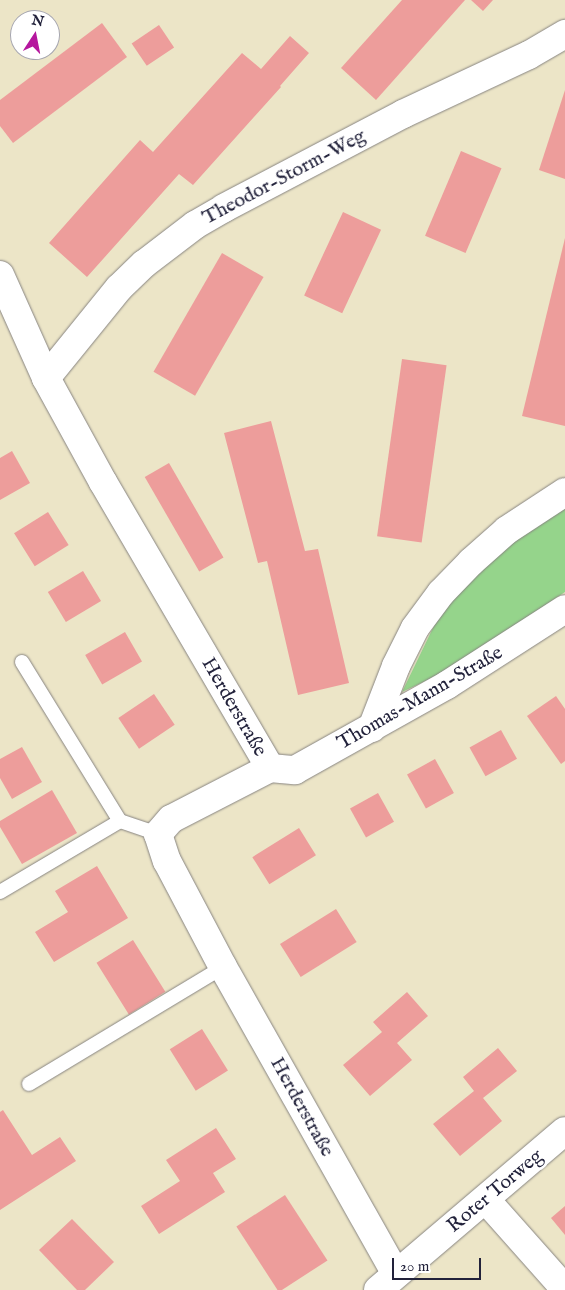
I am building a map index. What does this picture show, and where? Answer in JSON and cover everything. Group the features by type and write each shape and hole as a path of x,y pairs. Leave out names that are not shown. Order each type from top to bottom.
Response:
{"street":[{"name":"Theodor-Storm-Weg","path":"46,378 119,288 144,264 195,225 403,114 529,55 565,34"},
{"name":"Herderstraße","path":"0,275 46,378 103,482 270,768 171,819 158,834 167,861 387,1282"},
{"path":"372,728 415,628 441,593 471,562 507,530 565,492"},
{"name":"Thomas-Mann-Straße","path":"270,768 295,770 447,686 565,609"},
{"name":"Roter Torweg","path":"387,1282 486,1200 565,1131"},
{"path":"486,1200 565,1289"}],"lane":[{"path":"22,662 120,821 158,834"},
{"path":"0,892 120,821"},
{"path":"29,1084 223,967"}],"green space":[{"path":"565,502 565,592 449,670 402,692 444,605 473,568"}],"building":[{"path":"402,0 465,0 376,100 341,68"},
{"path":"471,0 493,0 483,11"},
{"path":"102,23 127,57 13,143 0,126 0,100 53,60 60,60 60,55"},
{"path":"159,25 174,47 147,66 132,43"},
{"path":"290,36 309,53 281,87 193,185 179,174 87,277 49,243 140,140 153,152 242,53 261,69"},
{"path":"565,90 565,179 539,170"},
{"path":"461,151 502,168 466,253 425,236"},
{"path":"343,212 381,230 342,313 304,295"},
{"path":"565,238 565,426 522,416"},
{"path":"222,253 264,277 195,396 154,372"},
{"path":"402,359 447,365 422,543 377,536"},
{"path":"271,421 305,551 318,549 349,683 298,695 267,561 258,563 224,433"},
{"path":"12,451 30,483 0,500 0,458"},
{"path":"169,463 224,557 199,571 145,477"},
{"path":"48,512 69,545 35,566 14,533"},
{"path":"83,571 101,601 66,622 48,592"},
{"path":"125,632 142,661 102,684 85,655"},
{"path":"154,694 175,725 139,749 118,718"},
{"path":"556,696 565,709 565,761 561,764 527,716"},
{"path":"501,730 517,759 486,776 470,747"},
{"path":"22,747 42,782 12,799 0,778 0,759"},
{"path":"435,759 454,793 426,809 407,775"},
{"path":"52,790 77,833 22,864 0,827 0,821"},
{"path":"378,793 394,822 366,837 350,809"},
{"path":"299,828 316,855 269,884 252,857"},
{"path":"97,866 128,918 54,962 35,932 68,912 55,891"},
{"path":"336,909 357,942 301,977 280,944"},
{"path":"133,940 165,992 129,1015 97,963"},
{"path":"407,992 428,1016 397,1043 412,1060 370,1096 343,1065 382,1032 373,1022"},
{"path":"202,1029 228,1071 196,1091 170,1049"},
{"path":"498,1048 517,1071 483,1098 502,1121 460,1156 433,1124 474,1091 463,1077"},
{"path":"3,1110 32,1155 60,1137 76,1161 0,1210 0,1112"},
{"path":"216,1128 236,1159 213,1173 225,1192 159,1234 141,1206 180,1181 166,1160"},
{"path":"285,1195 327,1260 282,1290 278,1290 236,1227"},
{"path":"565,1206 565,1235 551,1218"},
{"path":"72,1219 114,1262 85,1290 77,1290 39,1250"}]}
